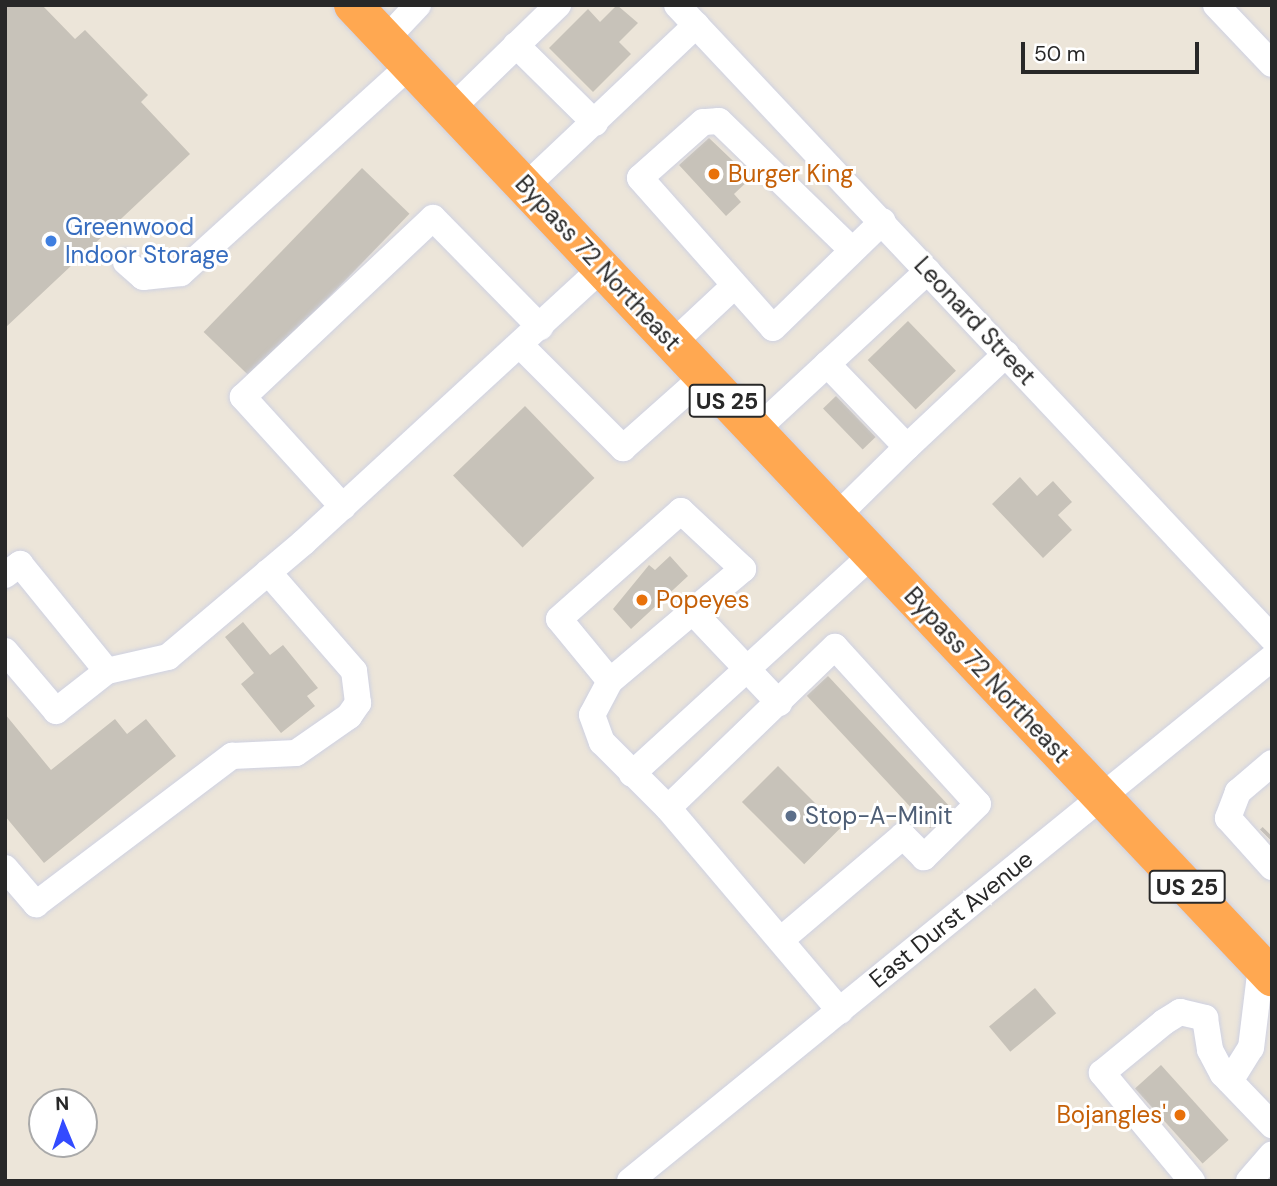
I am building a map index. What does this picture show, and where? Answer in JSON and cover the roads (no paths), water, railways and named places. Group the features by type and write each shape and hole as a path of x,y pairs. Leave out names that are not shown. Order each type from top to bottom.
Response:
{"highway":[{"name":"Bypass 72 Northeast","path":"353,5 527,185 601,268 1102,796"},
{"name":"US 25","path":"1102,796 1268,967"}],"street":[{"path":"126,262 143,277 181,273 398,53 418,5"},
{"path":"453,108 558,5"},
{"name":"Leonard Street","path":"677,5 883,221 1272,638"},
{"path":"1216,5 1272,64"},
{"path":"527,185 696,25"},
{"path":"516,45 594,123"},
{"path":"850,249 719,121 703,122 640,178 733,287 773,328 850,249 883,221"},
{"path":"343,507 243,397 433,218 540,327"},
{"path":"5,651 56,711 107,671 168,657 343,507 601,268"},
{"path":"756,430 928,271"},
{"path":"673,343 733,287"},
{"path":"520,345 623,448 704,376"},
{"path":"837,516 1006,354"},
{"path":"827,364 907,447"},
{"path":"610,681 559,619 681,511 743,569 610,681 597,695 592,715 602,742 668,808 839,1010"},
{"path":"632,774 873,554"},
{"path":"5,575 20,564 107,671"},
{"path":"5,868 36,904 232,756 296,753 349,716 358,703 354,671 268,572"},
{"path":"694,613 779,703"},
{"path":"668,808 835,647 978,804 924,857 903,836 781,940"},
{"name":"East Durst Avenue","path":"631,1181 1272,658"},
{"path":"1266,852 1228,818 1238,792 1272,763"},
{"path":"1230,1081 1251,1048 1268,967"},
{"path":"1192,1181 1102,1073 1164,1022 1193,1013 1205,1018 1210,1050 1230,1081 1272,1125"},
{"path":"1230,1081 1272,1051"},
{"path":"1249,1181 1272,1155"}],"tunnel":[{"path":"1269,839 1272,836"}],"place":[{"name":"Burger King","path":"714,174"},
{"name":"Greenwood Indoor Storage","path":"51,241"},
{"name":"Popeyes","path":"642,600"},
{"name":"Stop-A-Minit","path":"791,816"},
{"name":"Bojangles'","path":"1180,1115"}]}
